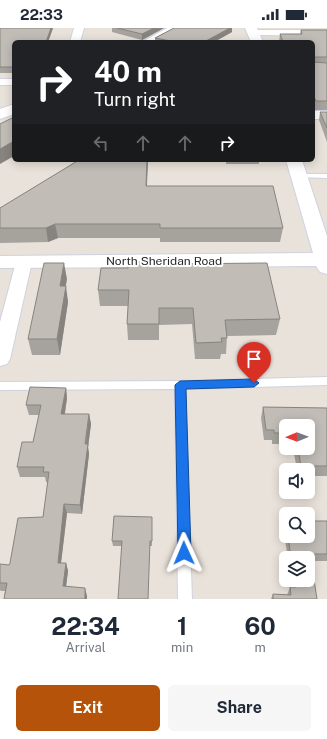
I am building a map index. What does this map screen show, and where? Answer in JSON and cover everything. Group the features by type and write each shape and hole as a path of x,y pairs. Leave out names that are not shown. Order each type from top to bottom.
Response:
{"main road":[{"path":"152,40 176,28"},
{"path":"0,115 12,109"},
{"path":"296,168 326,262"},
{"name":"North Sheridan Road","path":"0,262 326,262"}],"street":[{"path":"76,40 79,28"},
{"path":"254,34 327,33"},
{"path":"0,82 12,82"},
{"path":"315,114 327,115"},
{"path":"0,359 24,262"}],"lane":[{"path":"296,168 327,176"},
{"path":"0,386 180,385 327,381"},
{"path":"180,385 186,599"}],"building":[{"path":"0,28 51,28 47,40 12,40 12,67 0,67"},
{"path":"117,28 154,28 142,34"},
{"path":"174,28 230,28 208,40 166,40 155,38"},
{"path":"301,30 327,30 327,57 315,57 315,40 282,40 280,34 302,34"},
{"path":"315,62 327,63 327,101 316,101"},
{"path":"320,112 327,112 327,128"},
{"path":"12,118 12,142 0,149 0,124"},
{"path":"76,162 147,162 146,186 273,186 283,228 160,228 160,224 55,224 46,228 0,228 0,208"},
{"path":"128,262 164,262 164,264 267,263 280,319 225,320 227,338 221,338 222,342 196,343 193,308 159,308 159,324 127,324 129,290 98,290 101,268 128,268"},
{"path":"44,263 64,263 60,286 66,286 57,339 28,339"},
{"path":"30,387 66,388 61,414 89,414 85,444 88,444 80,505 64,504 58,563 66,563 63,586 85,588 85,599 4,599 7,583 0,583 0,564 9,565 10,563 18,518 43,517 49,472 43,472 44,467 17,467 22,442 33,442 41,405 26,405"},
{"path":"263,407 327,408 327,466 315,466 315,463 300,463 299,455 315,455 315,419 279,419 279,433 274,433 274,430 266,430"},
{"path":"114,516 152,517 148,599 118,599 122,541 112,541"},
{"path":"315,521 327,521 327,554 315,554 315,551 290,551 289,543 315,543"},
{"path":"315,586 317,599 273,599 273,594 291,595 290,587"}],"route":[{"path":"184,553 180,385 254,383"}]}
